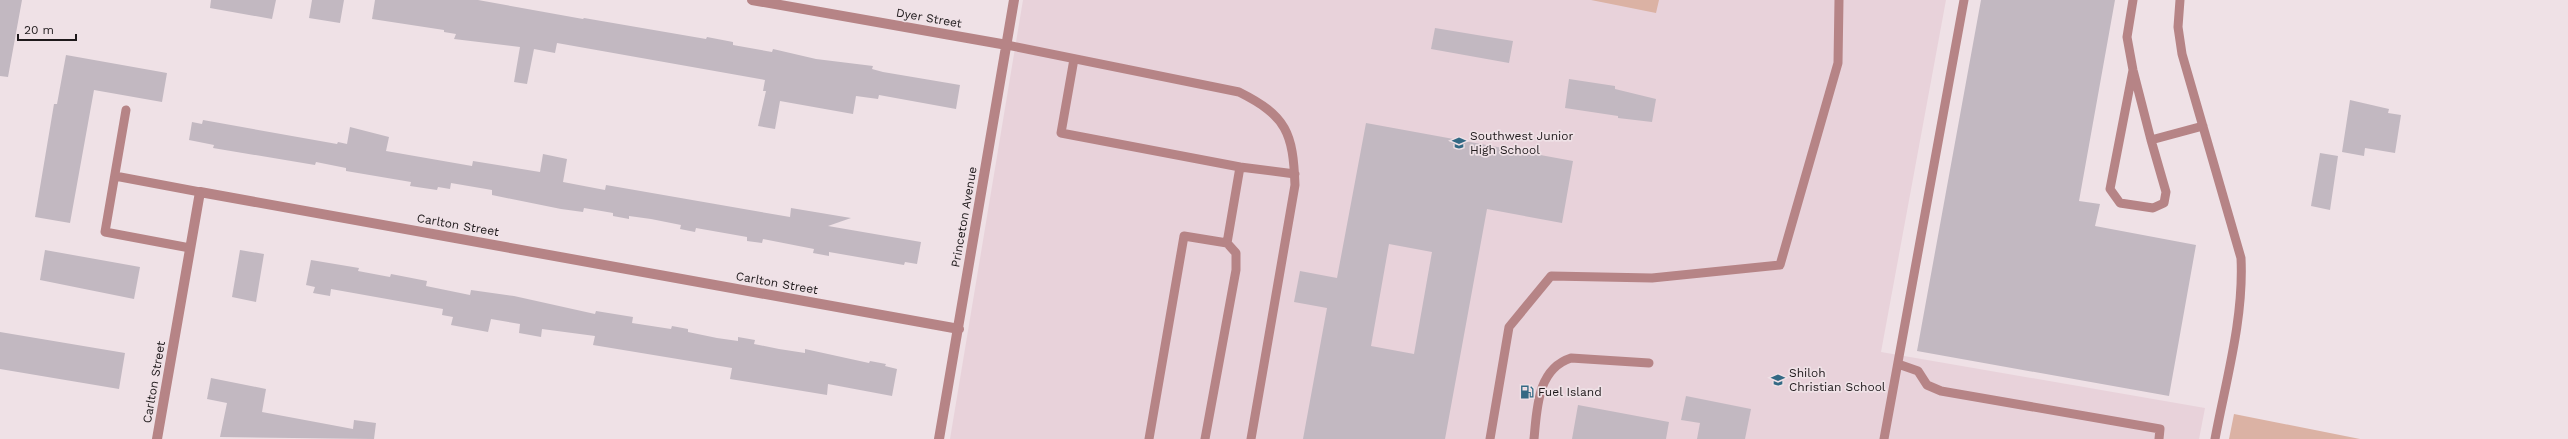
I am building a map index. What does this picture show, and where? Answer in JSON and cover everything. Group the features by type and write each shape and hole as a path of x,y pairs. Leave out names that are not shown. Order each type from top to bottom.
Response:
{"street":[{"name":"Dyer Street","path":"752,0 1007,45"},
{"name":"Princeton Avenue","path":"939,439 1014,0"},
{"name":"Carlton Street","path":"157,439 200,192 959,329"}],"lane":[{"path":"1490,439 1510,327 1551,276 1652,278 1780,264 1838,63 1839,0"},
{"path":"1884,439 1964,0"},
{"path":"2133,0 2127,36 2133,70 2166,192 2164,203 2153,208 2120,203 2110,189 2133,70"},
{"path":"2180,0 2178,27 2182,54 2241,258 2242,282 2240,308 2215,439"},
{"path":"1007,45 1239,92 1263,104 1282,122 1293,150 1296,185 1251,439"},
{"path":"1074,59 1060,133 1240,167 1295,174"},
{"path":"126,110 105,232 190,248"},
{"path":"2151,140 2203,126"},
{"path":"1228,243 1240,167"},
{"path":"115,176 200,192"},
{"path":"1149,439 1184,236 1228,243 1236,253 1236,270 1205,439"},
{"path":"1534,439 1538,406 1545,377 1561,361 1571,358 1649,362"},
{"path":"1898,364 1918,371 1927,386 1941,392 2160,429 2159,439"}],"shaded area":[{"name":"Southwest Junior High School","path":"1023,0 1946,0 1881,352 2205,408 2199,439 950,439"},
{"path":"1591,0 1659,0 1656,13"},
{"path":"2234,414 2360,439 2229,439"}],"building":[{"path":"0,0 22,0 8,77 0,76"},
{"path":"211,0 276,0 272,19 210,8"},
{"path":"312,0 344,0 340,23 309,18"},
{"path":"375,0 478,0 706,39 707,37 733,42 733,45 772,52 773,49 816,59 873,66 872,69 883,72 960,85 956,109 879,95 878,99 856,96 853,114 780,101 775,129 758,126 766,91 763,91 765,80 557,43 555,53 534,49 527,84 514,82 520,47 454,39 456,34 444,32 444,30 372,19"},
{"path":"1981,0 2115,0 2079,201 2100,204 2095,226 2196,245 2169,396 1917,351"},
{"path":"1435,28 1513,41 1509,63 1431,49"},
{"path":"66,55 167,73 162,102 94,90 70,223 35,217 54,104 57,104"},
{"path":"1569,79 1615,86 1615,89 1656,99 1652,122 1618,118 1618,116 1565,108"},
{"path":"2350,100 2389,109 2388,113 2401,115 2395,153 2365,148 2364,156 2342,152"},
{"path":"203,120 337,144 338,142 347,144 350,127 389,137 386,151 472,166 473,161 540,172 543,154 567,159 563,182 605,190 606,185 790,217 791,208 851,218 828,226 921,242 917,264 905,262 904,265 829,252 829,256 813,253 814,249 763,239 762,243 747,241 747,237 696,228 695,232 680,229 681,225 651,219 629,216 629,219 613,216 613,213 584,208 583,212 561,209 492,195 492,190 451,183 450,189 438,187 437,190 410,186 411,182 346,171 346,168 316,162 315,165 213,148 214,145 189,140 192,122 202,124"},
{"path":"1366,123 1573,161 1562,223 1487,209 1445,439 1303,439 1327,308 1294,302 1300,271 1337,278","holes":["1389,244 1432,252 1414,354 1371,346"]},
{"path":"2320,153 2338,156 2330,210 2311,206"},
{"path":"45,250 140,267 134,299 40,280"},
{"path":"240,250 264,254 256,302 232,297"},
{"path":"311,260 359,268 358,271 390,277 391,274 427,281 426,286 470,295 471,290 514,296 595,314 596,311 633,317 632,323 671,329 672,326 688,329 688,332 717,338 738,341 738,337 755,340 754,344 779,349 805,353 805,349 869,363 870,361 886,364 885,366 897,369 892,396 828,384 827,395 730,379 732,368 593,345 595,336 542,329 541,337 519,333 520,324 491,319 488,332 451,325 453,317 442,315 443,309 331,289 330,296 313,293 315,287 306,285"},
{"path":"0,332 125,353 119,389 0,369"},
{"path":"211,378 266,389 262,412 353,429 354,420 376,423 374,439 220,437 227,403 207,399"},
{"path":"1686,396 1751,409 1745,439 1697,439 1700,423 1681,420"},
{"path":"1578,405 1669,422 1666,439 1572,439"}],"place":[{"name":"Southwest Junior High School","path":"1459,143"},
{"name":"Shiloh Christian School","path":"1778,380"},
{"name":"Fuel Island","path":"1527,392"}]}
